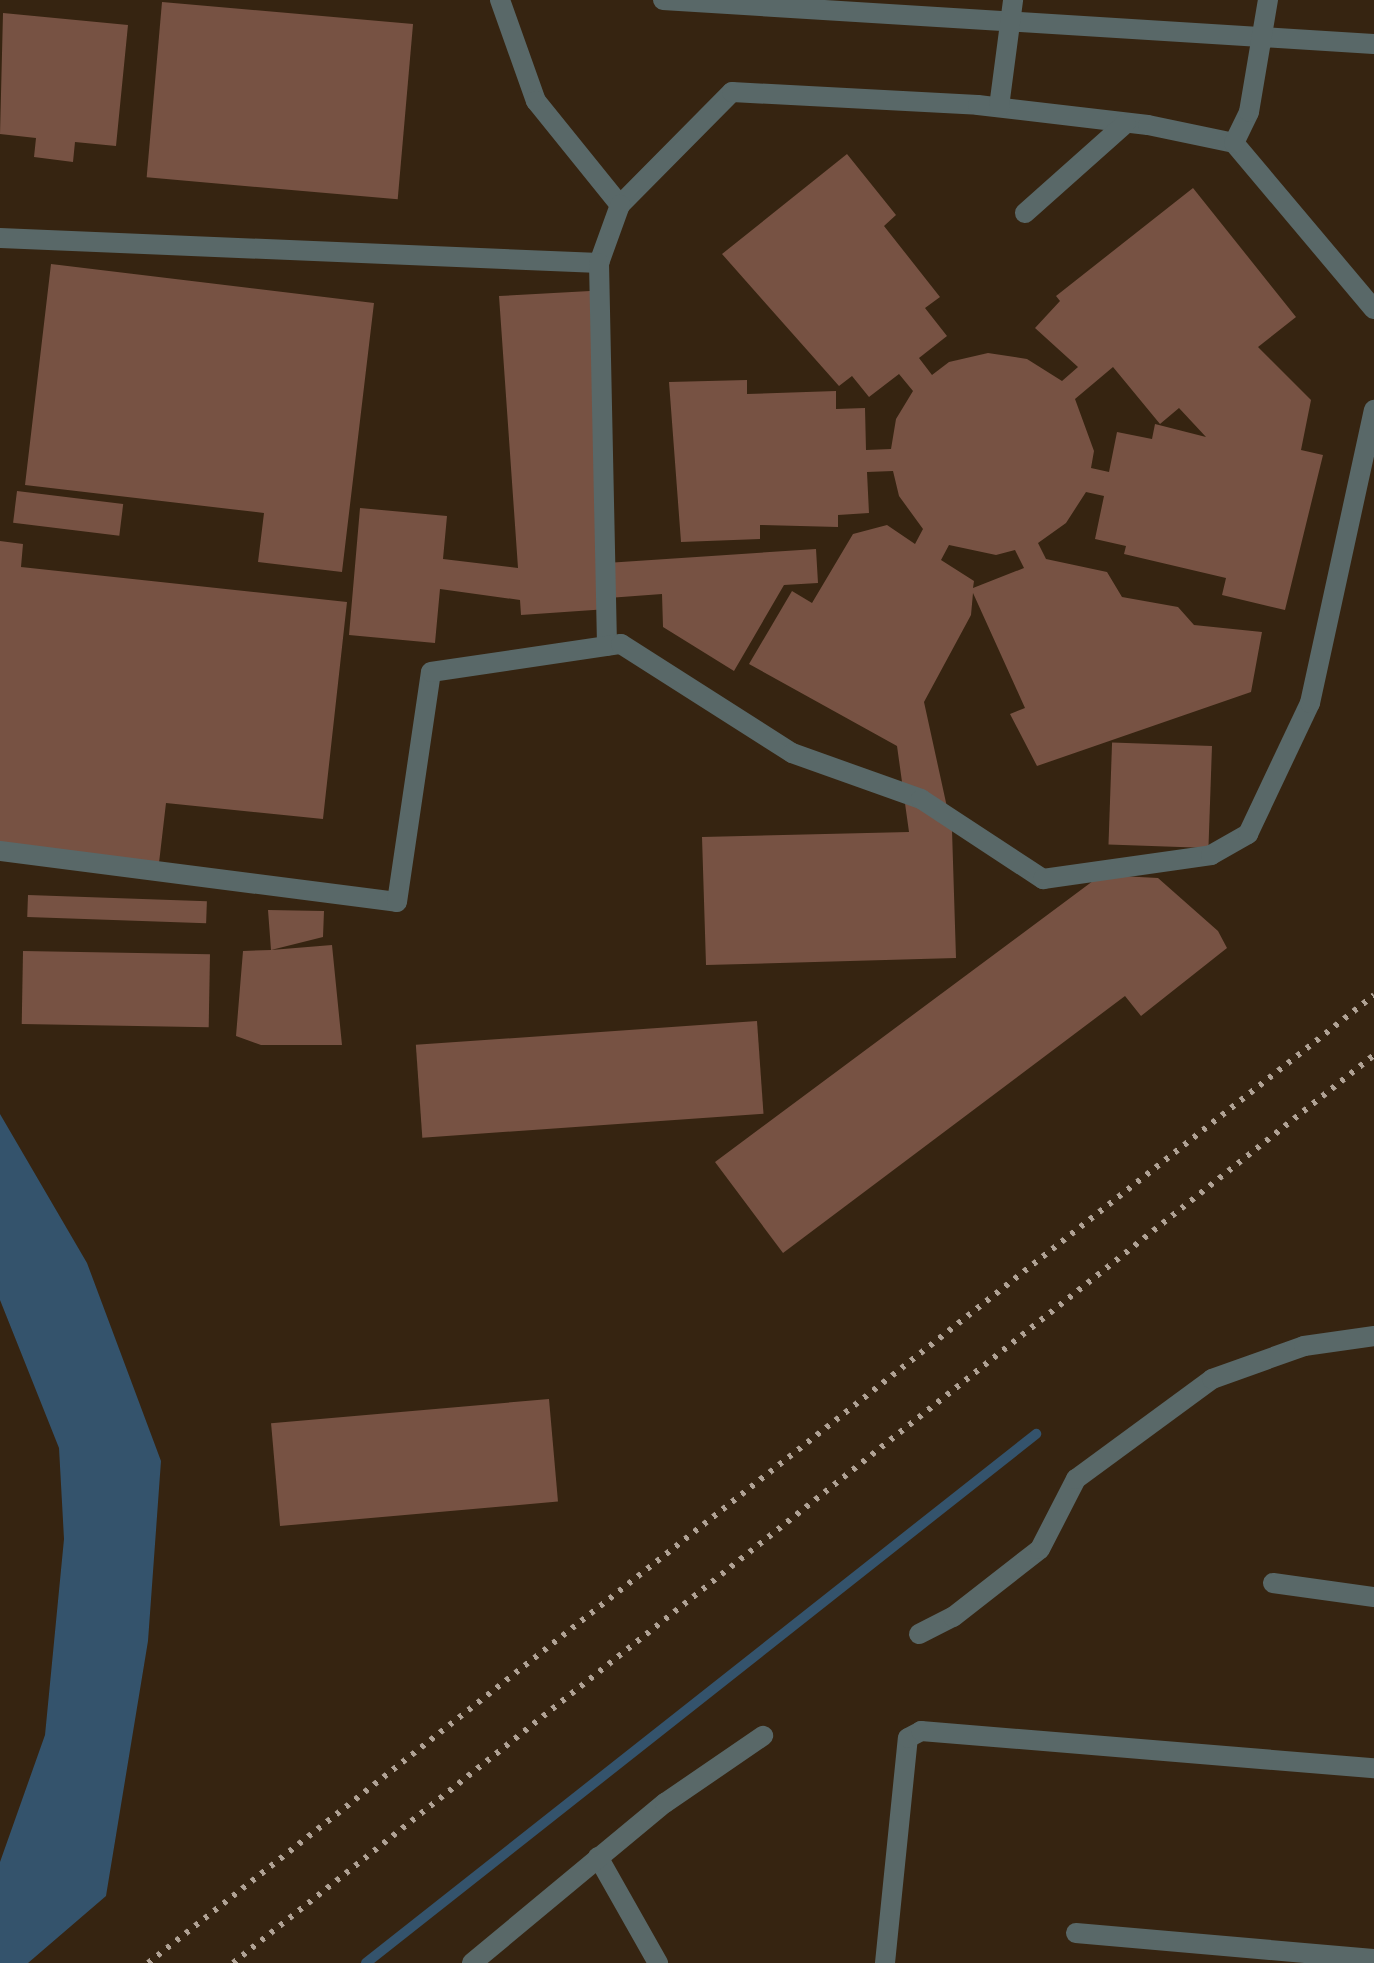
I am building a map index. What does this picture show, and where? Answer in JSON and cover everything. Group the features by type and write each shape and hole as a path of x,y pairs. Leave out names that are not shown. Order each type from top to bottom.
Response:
{"street":[{"path":"500,0 536,101 620,205"},
{"path":"663,0 1374,44"},
{"path":"999,107 1013,0"},
{"path":"1234,143 1265,37 1268,0"},
{"path":"607,646 599,263 620,205 732,92 999,107 1126,123 1234,143 1374,309"},
{"path":"1025,213 1126,123"},
{"path":"0,238 599,263"},
{"path":"0,851 397,902 431,672 621,644 792,753 921,799 1043,879 1211,855 1248,834 1310,703 1374,410"},
{"path":"919,1634 953,1617 1040,1549 1076,1479 1212,1379 1304,1346 1374,1336"},
{"path":"1273,1583 1374,1597"},
{"path":"885,1963 908,1738 921,1731 1374,1768"},
{"path":"472,1963 598,1857 763,1736"},
{"path":"598,1857 658,1963"},
{"path":"1076,1933 1374,1959"}],"water":[{"path":"0,1114 87,1263 161,1461 148,1641 106,1896 28,1963 0,1963 0,1862 45,1735 64,1539 59,1448 0,1300"}],"building":[{"path":"162,2 413,24 398,199 147,177"},
{"path":"3,13 128,25 116,146 75,142 73,162 34,157 36,138 0,134"},
{"path":"847,154 896,215 884,226 940,297 925,308 947,336 919,358 932,375 949,362 988,353 1027,359 1062,381 1078,367 1035,328 1060,301 1056,296 1193,188 1296,317 1258,347 1311,400 1301,450 1323,455 1285,610 1222,595 1226,578 1124,554 1126,546 1095,539 1104,496 1086,492 1066,523 1038,543 1046,559 1107,572 1122,597 1178,607 1194,625 1262,632 1251,692 1037,766 1010,714 1025,708 973,593 971,615 924,702 952,830 956,958 706,965 702,837 909,832 897,746 749,664 792,591 812,603 853,534 887,525 915,544 923,529 899,496 893,471 867,472 869,513 838,515 838,527 760,525 760,539 681,542 669,382 747,380 747,394 836,391 836,409 865,408 866,450 891,449 896,419 913,391 899,374 869,397 852,376 839,386 722,254","holes":["1113,367 1160,424 1179,408 1206,437 1155,424 1152,439 1117,432 1109,472 1091,468 1094,451 1075,399","949,545 996,555 1015,550 1024,568 973,588 974,581 941,560"]},
{"path":"51,264 374,303 342,572 258,562 264,513 25,485"},
{"path":"590,291 606,563 816,549 818,583 784,585 734,671 663,627 662,594 608,598 608,609 521,615 520,600 440,589 435,643 349,635 360,508 447,516 443,559 518,568 499,296"},
{"path":"17,491 123,504 119,536 13,523"},
{"path":"0,541 23,544 21,567 347,602 323,819 166,803 159,863 0,846"},
{"path":"1112,743 1212,746 1208,848 1109,844"},
{"path":"1101,875 1158,878 1218,931 1227,948 1141,1016 1125,996 783,1253 715,1162"},
{"path":"28,895 207,901 206,923 27,917"},
{"path":"268,910 324,911 323,937 271,950"},
{"path":"332,945 342,1045 261,1045 236,1036 243,951"},
{"path":"23,951 210,954 209,1027 22,1024"},
{"path":"757,1021 763,1114 422,1138 416,1045"},
{"path":"549,1399 558,1502 280,1526 271,1423"}],"waterway":[{"path":"366,1963 1036,1434"}],"railway":[{"path":"148,1963 1374,995"},
{"path":"233,1963 1374,1055"}]}
